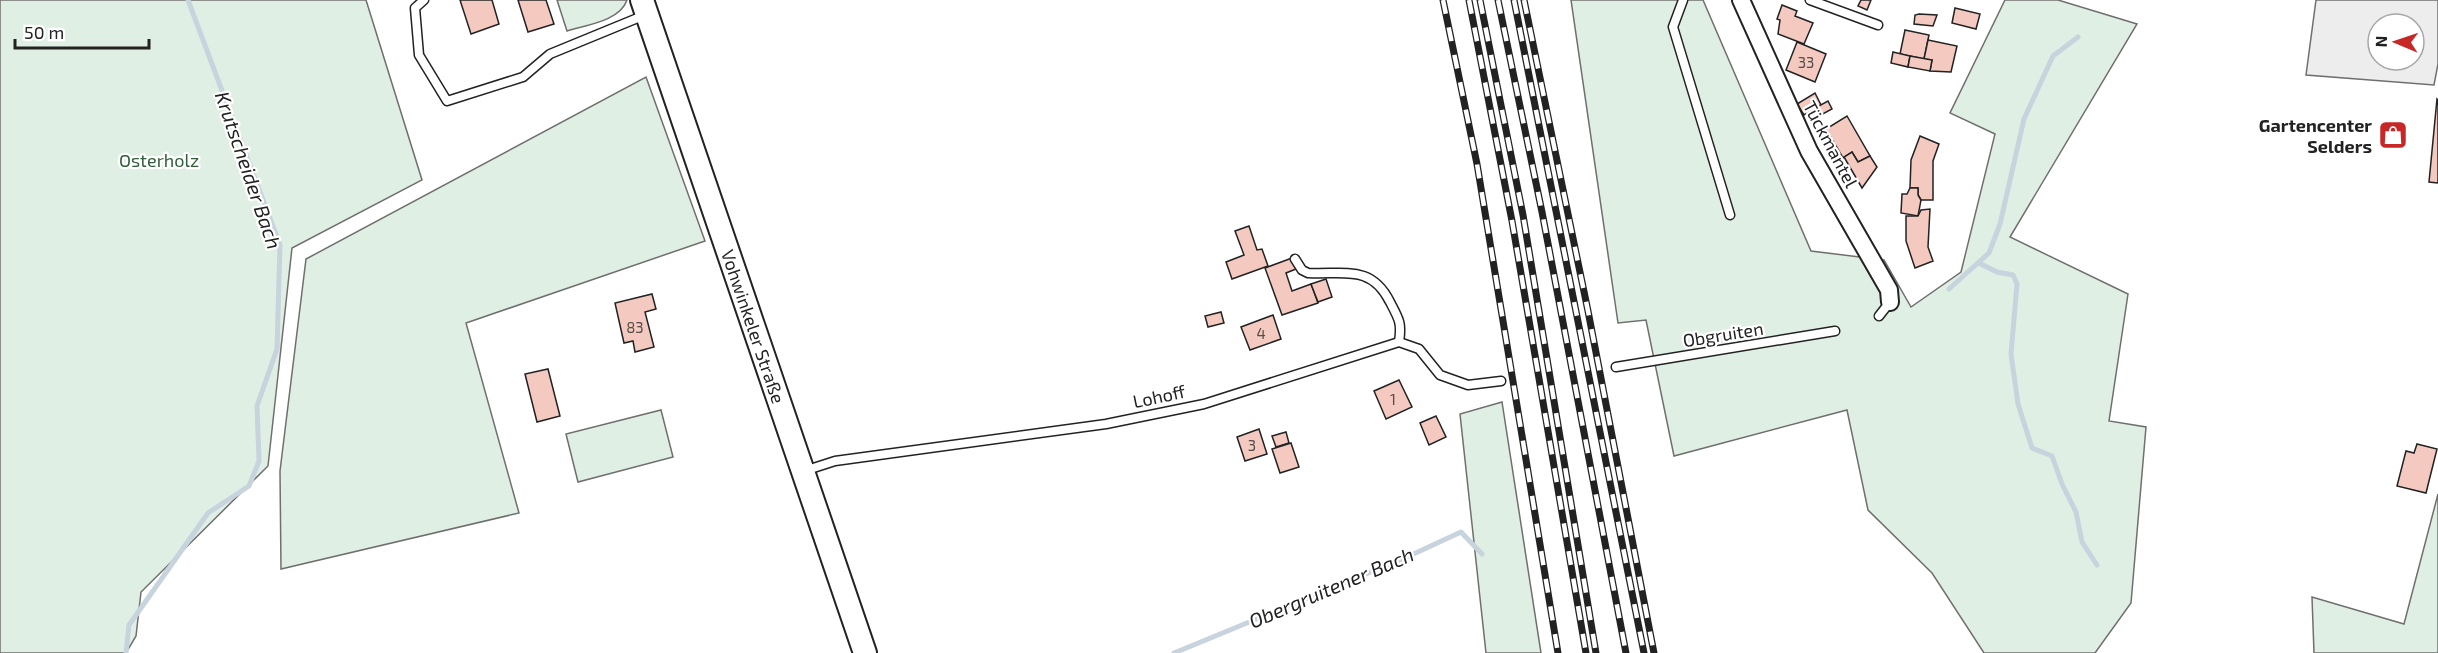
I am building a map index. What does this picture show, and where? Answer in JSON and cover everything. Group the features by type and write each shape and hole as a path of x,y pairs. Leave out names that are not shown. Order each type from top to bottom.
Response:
{"street":[{"name":"Tückmantel","path":"1741,0 1809,151 1889,290 1890,303"},
{"name":"Vohwinkeler Straße","path":"645,7 865,653"}],"lane":[{"path":"424,0 416,8 419,55 447,101 524,77 550,54 645,7"},
{"path":"1683,0 1673,27 1730,215"},
{"path":"1810,0 1878,25"},
{"path":"1295,259 1302,270 1308,273 1357,273 1373,279 1385,292 1402,324 1399,342 1419,349 1440,375 1468,385 1501,381"},
{"path":"1879,316 1890,303"},
{"name":"Obgruiten","path":"1616,367 1835,331"},
{"name":"Lohoff","path":"804,472 835,461 1106,424 1204,404 1399,342"}],"green space":[{"name":"Osterholz","path":"0,0 366,0 422,180 292,248 268,466 141,592 136,636 126,653 0,653"},
{"path":"557,0 627,0 617,13 610,17 567,31"},
{"path":"1571,0 1703,0 1811,251 1884,260 1911,307 1961,272 1995,134 1950,113 2005,0 2058,0 2137,24 2010,237 2128,294 2109,421 2146,427 2131,603 2095,653 1984,653 1932,573 1868,510 1847,410 1674,456 1646,320 1618,323"},
{"path":"646,77 705,241 466,323 519,513 281,569 280,471 306,259"},
{"path":"1502,402 1541,653 1486,653 1460,414"},
{"path":"661,410 673,457 578,482 566,434"},
{"path":"2438,494 2438,653 2314,653 2312,597 2404,624"}],"shaded area":[{"path":"2316,0 2438,0 2438,64 2434,85 2306,75"}],"building":[{"path":"460,0 492,0 499,24 471,34"},
{"path":"518,0 546,0 554,24 528,32"},
{"path":"1861,0 1871,0 1867,10 1858,6"},
{"path":"1782,5 1797,11 1795,16 1813,23 1804,44 1778,34 1780,20 1777,19"},
{"path":"1955,8 1980,14 1976,29 1952,23"},
{"path":"1915,15 1937,15 1933,26 1914,24"},
{"path":"1905,30 1929,35 1924,59 1900,54"},
{"path":"1928,40 1957,46 1951,72 1930,71 1932,60 1924,59"},
{"path":"1797,42 1826,54 1815,82 1786,70"},
{"path":"1893,52 1910,56 1908,67 1891,63"},
{"path":"1910,56 1932,60 1930,71 1908,67"},
{"path":"1815,93 1821,105 1804,115 1797,104"},
{"path":"2438,100 2438,183 2429,182"},
{"path":"1828,101 1832,109 1819,116 1815,108"},
{"path":"1847,116 1870,156 1858,162 1852,152 1843,158 1826,129"},
{"path":"1920,136 1939,144 1933,161 1933,200 1921,200 1918,188 1910,188 1911,160"},
{"path":"1852,152 1858,162 1870,156 1877,167 1862,188 1844,157"},
{"path":"1910,188 1918,188 1921,200 1918,216 1901,213 1902,194 1907,194"},
{"path":"1930,209 1928,247 1933,261 1915,268 1906,241 1906,216 1918,216 1921,210"},
{"path":"1249,226 1257,250 1262,249 1268,266 1232,279 1226,262 1244,255 1235,231"},
{"path":"1292,258 1296,269 1286,273 1292,291 1311,284 1318,303 1282,315 1265,268"},
{"path":"1326,279 1332,297 1318,302 1311,284"},
{"path":"652,294 656,309 645,312 654,347 635,352 633,341 624,343 615,303"},
{"path":"1221,312 1224,323 1208,327 1205,316"},
{"path":"1273,315 1281,339 1250,350 1241,327"},
{"path":"548,369 560,416 537,422 525,374"},
{"path":"1399,380 1412,407 1386,419 1374,391"},
{"path":"1436,416 1446,437 1429,445 1420,423"},
{"path":"1259,429 1267,454 1245,461 1237,437"},
{"path":"1286,432 1289,443 1276,447 1272,436"},
{"path":"1291,443 1299,467 1280,473 1272,449"},
{"path":"2417,444 2437,449 2426,493 2397,486 2406,451 2414,453"}],"waterway":[{"name":"Krutscheider Bach","path":"126,653 129,625 208,513 249,486 259,461 257,406 277,349 280,245 188,0"},
{"name":"Obergruitener Bach","path":"1949,289 1989,253 2000,224 2024,119 2053,56 2078,37"},
{"path":"1979,263 1997,272 2013,275 2017,284 2011,354 2018,404 2032,448 2052,456 2062,484 2076,512 2082,542 2097,565"},
{"name":"Obergruitener Bach","path":"1174,653 1407,557 1461,532 1482,554"}],"railway":[{"path":"1443,0 1477,164 1558,653"},
{"path":"1469,0 1512,221 1586,653"},
{"path":"1480,0 1523,215 1596,653"},
{"path":"1498,0 1542,212 1626,653"},
{"path":"1514,0 1644,653"},
{"path":"1524,0 1588,311 1654,653"}],"place":[{"name":"Gartencenter Selders","path":"2393,135"}]}
